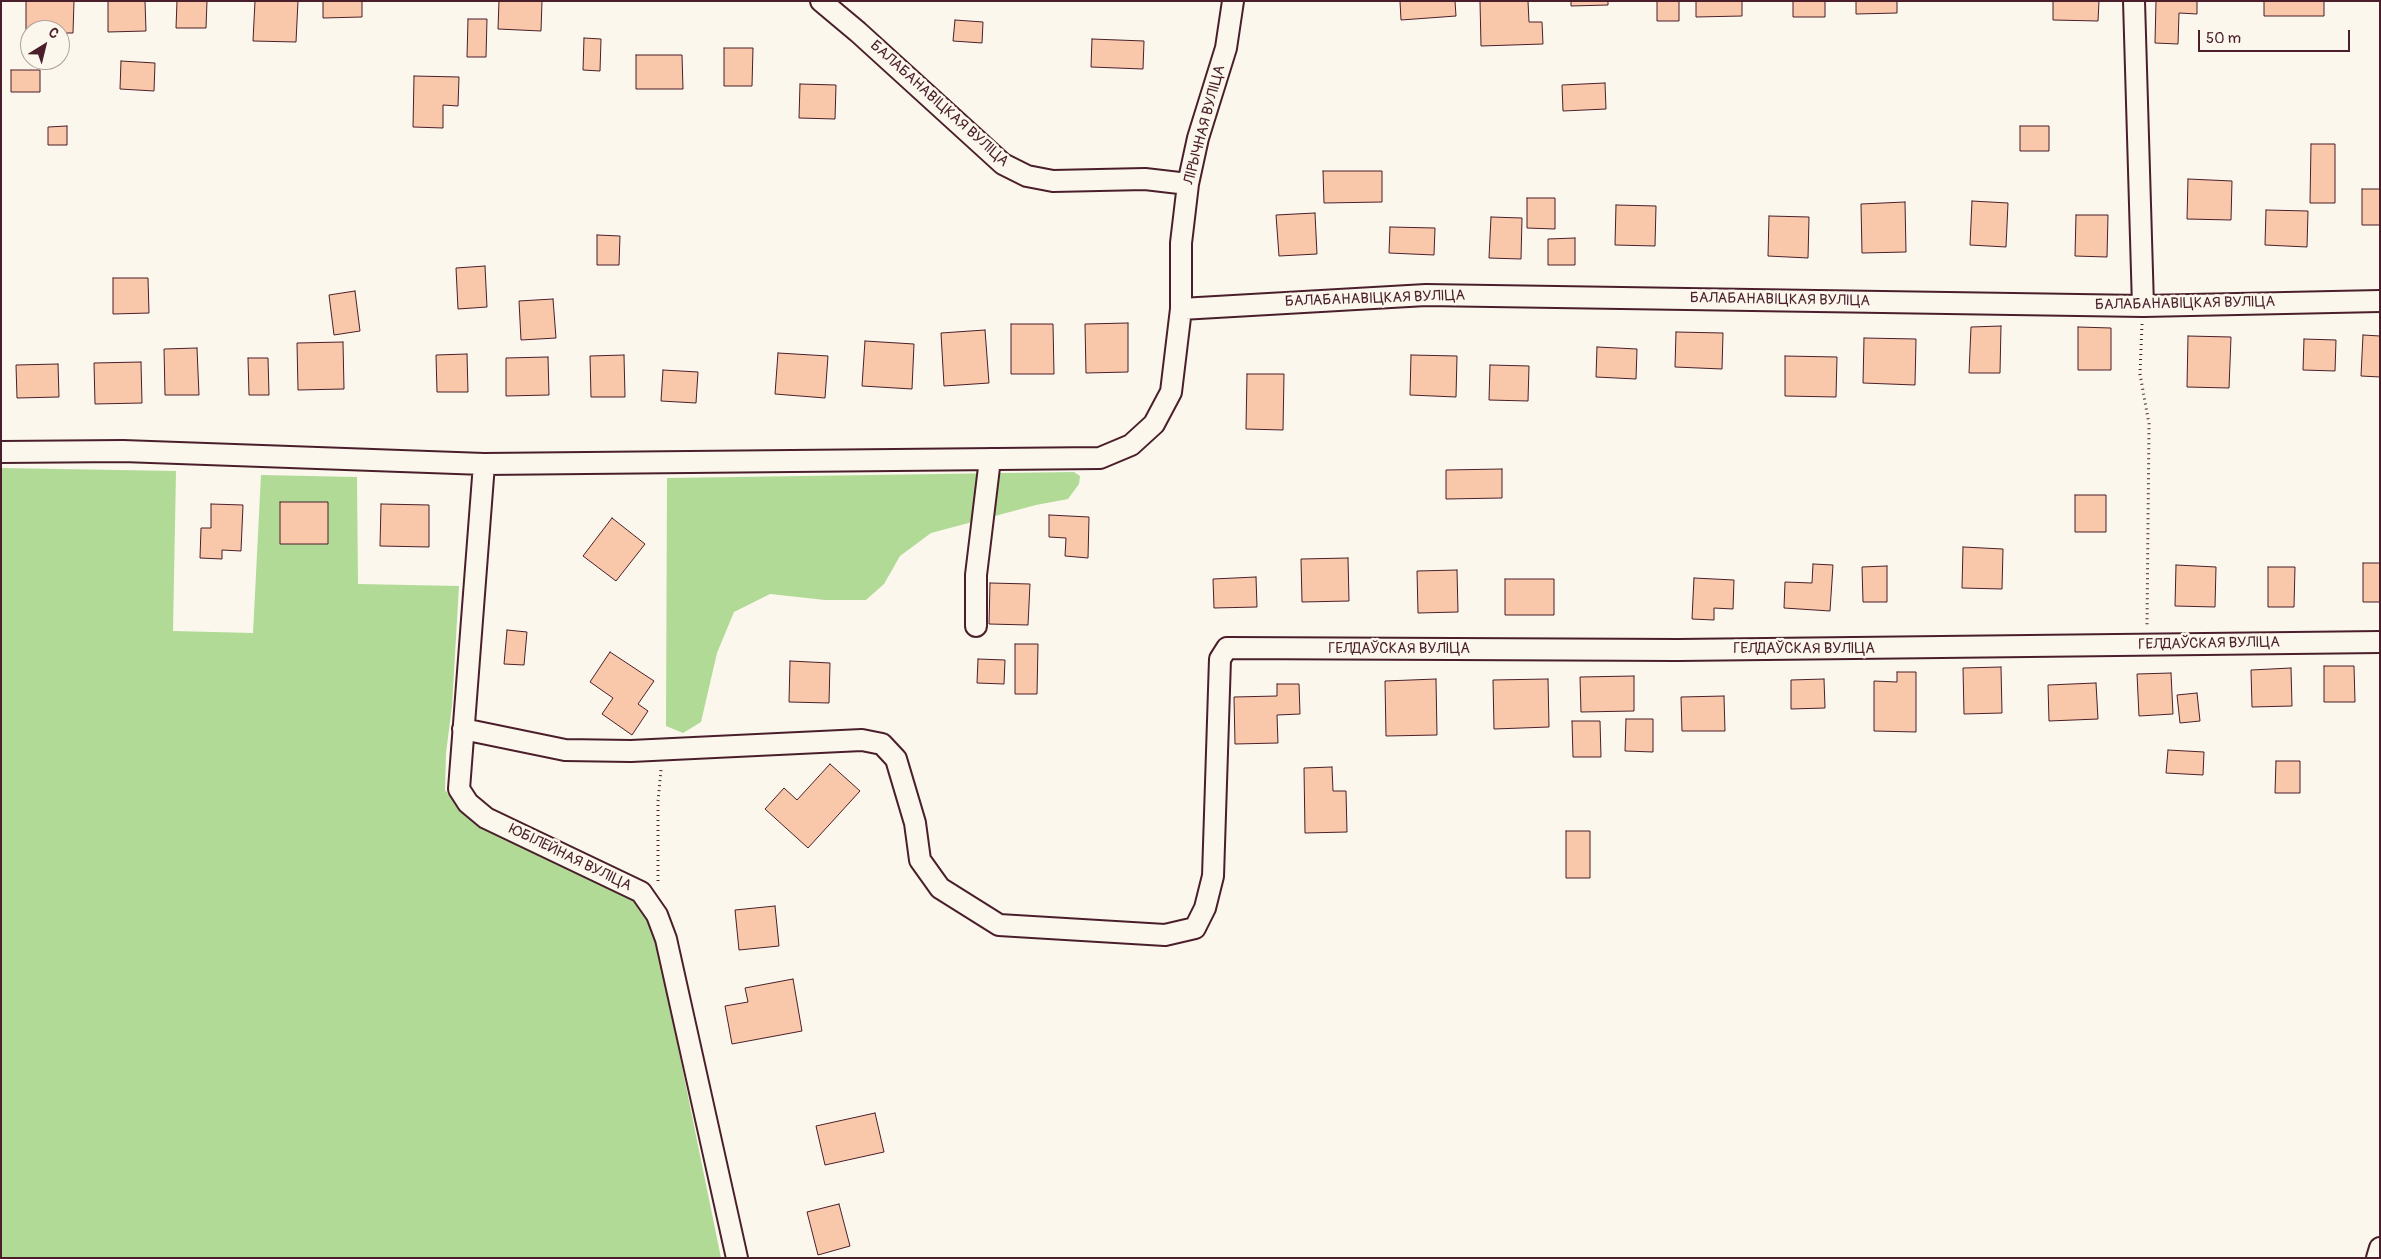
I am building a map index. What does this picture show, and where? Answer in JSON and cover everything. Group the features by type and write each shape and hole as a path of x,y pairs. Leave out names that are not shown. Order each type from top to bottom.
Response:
{"street":[{"name":"БАЛАБАНАВІЦКАЯ ВУЛІЦА","path":"821,1 858,32 1003,164 1027,176 1053,181 1145,179 1188,184"},
{"name":"ЛІРЫЧНАЯ ВУЛІЦА","path":"1,452 123,450 484,464 1100,458 1131,445 1154,424 1171,392 1181,309 1181,243 1188,184 1198,138 1226,48 1233,1"},
{"path":"2134,1 2143,306"},
{"name":"БАЛАБАНАВІЦКАЯ ВУЛІЦА","path":"1181,309 1426,295 2143,306 2380,301"},
{"path":"976,626 976,575 990,459"},
{"name":"ЮБІЛЕЙНАЯ ВУЛІЦА","path":"484,464 459,789 468,804 486,818 641,892 657,915 668,949 737,1258"},
{"name":"ГЕЛДАЎСКАЯ ВУЛІЦА","path":"663,749 862,740 882,744 896,760 915,823 920,860 940,888 999,925 1165,936 1195,928 1205,908 1213,876 1220,659 1227,648 1678,650 2380,642"},
{"path":"463,729 565,750 663,749"},
{"path":"2377,1258 2380,1248"}],"path":[{"path":"2143,306 2140,374 2149,424 2147,645"},
{"path":"657,915 658,801 663,749"}],"green space":[{"path":"1,468 176,471 173,631 253,633 261,475 357,477 358,584 459,586 452,706 446,753 445,790 463,813 487,827 632,899 647,921 658,949 721,1258 1,1258"},
{"path":"1074,472 1080,476 1079,484 1068,499 1036,505 931,533 900,556 884,584 866,600 825,600 770,594 734,612 717,653 701,722 683,733 666,726 667,478"}],"building":[{"path":"26,1 74,1 73,33 70,33 70,20 26,20"},
{"path":"108,1 145,1 146,31 108,32"},
{"path":"177,1 207,1 206,28 176,28"},
{"path":"255,1 298,1 296,42 253,41"},
{"path":"323,1 362,1 362,17 323,18"},
{"path":"499,1 542,1 541,31 498,29"},
{"path":"1400,1 1455,1 1456,16 1401,20"},
{"path":"1480,1 1528,1 1529,22 1542,22 1543,44 1481,46"},
{"path":"1571,1 1608,1 1608,5 1571,6"},
{"path":"1657,1 1679,1 1679,21 1657,21"},
{"path":"1696,1 1742,1 1742,16 1696,17"},
{"path":"1793,1 1825,1 1825,17 1793,17"},
{"path":"1856,1 1897,1 1897,13 1856,14"},
{"path":"2053,1 2099,1 2098,21 2053,20"},
{"path":"2156,1 2197,1 2197,14 2179,13 2178,44 2155,43"},
{"path":"2264,1 2324,1 2324,16 2264,16"},
{"path":"468,19 487,19 486,57 467,57"},
{"path":"955,20 983,22 982,43 953,41"},
{"path":"584,38 601,39 600,71 583,70"},
{"path":"1092,39 1144,41 1143,69 1091,67"},
{"path":"724,48 753,48 752,86 724,86"},
{"path":"636,55 682,55 683,89 636,89"},
{"path":"121,61 155,63 154,91 120,89"},
{"path":"11,70 40,70 40,92 11,92"},
{"path":"414,76 459,77 458,106 443,105 443,128 413,127"},
{"path":"1605,83 1606,109 1563,111 1562,85"},
{"path":"800,84 836,85 835,119 799,118"},
{"path":"67,126 67,145 48,145 48,127"},
{"path":"2020,126 2049,126 2049,151 2020,151"},
{"path":"2311,144 2335,144 2335,203 2310,203"},
{"path":"1323,171 1382,171 1382,202 1324,203"},
{"path":"2188,179 2232,181 2231,220 2187,219"},
{"path":"2362,189 2380,189 2380,225 2362,225"},
{"path":"1527,198 1555,198 1555,229 1527,228"},
{"path":"1972,201 2008,203 2006,247 1970,245"},
{"path":"1905,202 1906,252 1862,253 1861,204"},
{"path":"1616,205 1656,206 1655,246 1615,245"},
{"path":"2266,210 2308,211 2307,247 2265,245"},
{"path":"1315,213 1317,254 1279,256 1276,215"},
{"path":"2076,215 2108,215 2107,257 2075,256"},
{"path":"1769,216 1809,217 1808,258 1768,256"},
{"path":"1491,217 1522,218 1521,259 1489,258"},
{"path":"1390,227 1435,228 1434,255 1389,253"},
{"path":"597,235 620,236 619,265 597,265"},
{"path":"1575,238 1575,265 1548,265 1548,239"},
{"path":"485,266 487,307 458,309 456,268"},
{"path":"113,278 148,278 149,313 113,314"},
{"path":"355,291 360,331 334,335 329,295"},
{"path":"553,299 556,338 521,340 519,301"},
{"path":"1128,323 1128,372 1086,373 1085,324"},
{"path":"1011,324 1053,324 1054,374 1011,374"},
{"path":"2001,326 2000,373 1969,373 1971,327"},
{"path":"2078,327 2111,328 2111,370 2078,370"},
{"path":"985,330 989,383 944,386 941,333"},
{"path":"1676,332 1723,333 1722,369 1675,367"},
{"path":"2363,335 2380,336 2380,377 2361,376"},
{"path":"2188,336 2231,337 2229,388 2187,387"},
{"path":"1864,338 1916,339 1915,385 1863,383"},
{"path":"2304,339 2336,340 2335,371 2303,370"},
{"path":"865,341 914,344 912,389 862,386"},
{"path":"343,342 344,389 298,390 297,343"},
{"path":"1597,347 1637,349 1636,379 1596,377"},
{"path":"197,348 199,395 165,395 164,349"},
{"path":"778,353 828,356 825,398 775,394"},
{"path":"467,354 468,392 437,392 436,355"},
{"path":"624,355 625,397 591,397 590,356"},
{"path":"1411,355 1457,356 1456,397 1410,395"},
{"path":"1785,356 1837,357 1836,397 1785,396"},
{"path":"548,357 549,395 506,396 506,358"},
{"path":"248,358 268,358 269,395 249,395"},
{"path":"141,362 142,403 95,404 94,363"},
{"path":"58,364 59,397 17,398 16,365"},
{"path":"1490,365 1529,366 1528,401 1489,400"},
{"path":"663,370 698,372 696,403 661,401"},
{"path":"1247,374 1284,374 1283,430 1246,429"},
{"path":"1502,469 1502,498 1446,499 1446,470"},
{"path":"2075,495 2106,495 2106,532 2075,532"},
{"path":"280,502 328,502 328,544 280,544"},
{"path":"211,504 243,505 241,551 222,550 222,559 200,558 201,528 211,528"},
{"path":"381,504 429,505 429,547 380,546"},
{"path":"1049,515 1089,517 1088,558 1065,556 1066,538 1049,537"},
{"path":"612,518 645,544 616,581 583,556"},
{"path":"1963,547 2003,549 2002,589 1962,588"},
{"path":"1348,558 1349,601 1302,602 1301,559"},
{"path":"2363,563 2380,563 2380,602 2363,602"},
{"path":"1813,564 1833,565 1830,611 1784,608 1785,582 1812,583"},
{"path":"2176,565 2216,567 2215,607 2175,606"},
{"path":"1887,566 1887,602 1863,602 1862,567"},
{"path":"2268,567 2295,567 2294,607 2268,607"},
{"path":"1457,570 1458,612 1418,613 1417,571"},
{"path":"1256,577 1257,607 1214,608 1213,579"},
{"path":"1694,578 1734,580 1733,609 1714,608 1714,620 1692,619"},
{"path":"1505,579 1554,579 1554,615 1505,615"},
{"path":"990,583 1030,584 1028,625 989,624"},
{"path":"507,630 527,632 524,665 504,664"},
{"path":"1015,644 1038,644 1037,694 1015,694"},
{"path":"610,652 654,681 638,704 648,711 632,735 602,714 613,698 590,682"},
{"path":"978,659 1005,660 1004,684 977,683"},
{"path":"790,661 830,663 829,703 789,702"},
{"path":"2324,666 2354,666 2355,702 2324,702"},
{"path":"2001,667 2002,713 1964,714 1963,668"},
{"path":"2291,668 2292,706 2252,707 2251,670"},
{"path":"1897,672 1916,672 1916,732 1874,731 1874,681 1897,682"},
{"path":"2171,673 2173,714 2139,716 2137,674"},
{"path":"1634,676 1634,711 1581,712 1580,677"},
{"path":"1436,679 1437,735 1386,736 1385,681"},
{"path":"1548,679 1549,727 1494,729 1493,680"},
{"path":"1824,679 1825,708 1791,709 1791,680"},
{"path":"2096,683 2098,719 2049,721 2048,685"},
{"path":"1277,684 1299,684 1300,714 1277,715 1278,743 1235,744 1234,697 1277,696"},
{"path":"2197,693 2200,721 2180,723 2177,695"},
{"path":"1724,696 1725,731 1682,731 1681,697"},
{"path":"1626,719 1653,719 1653,752 1625,751"},
{"path":"1572,721 1600,721 1601,757 1573,757"},
{"path":"2168,750 2204,752 2203,775 2166,773"},
{"path":"2276,761 2300,761 2300,793 2275,793"},
{"path":"830,764 860,791 808,848 765,809 784,788 797,800"},
{"path":"1332,767 1333,791 1346,791 1347,832 1305,833 1304,768"},
{"path":"1566,831 1590,831 1590,878 1566,878"},
{"path":"775,906 779,946 739,950 735,910"},
{"path":"793,979 802,1031 732,1044 725,1006 748,1002 745,988"},
{"path":"875,1113 884,1152 825,1165 816,1126"},
{"path":"839,1204 850,1246 818,1255 807,1212"}]}
